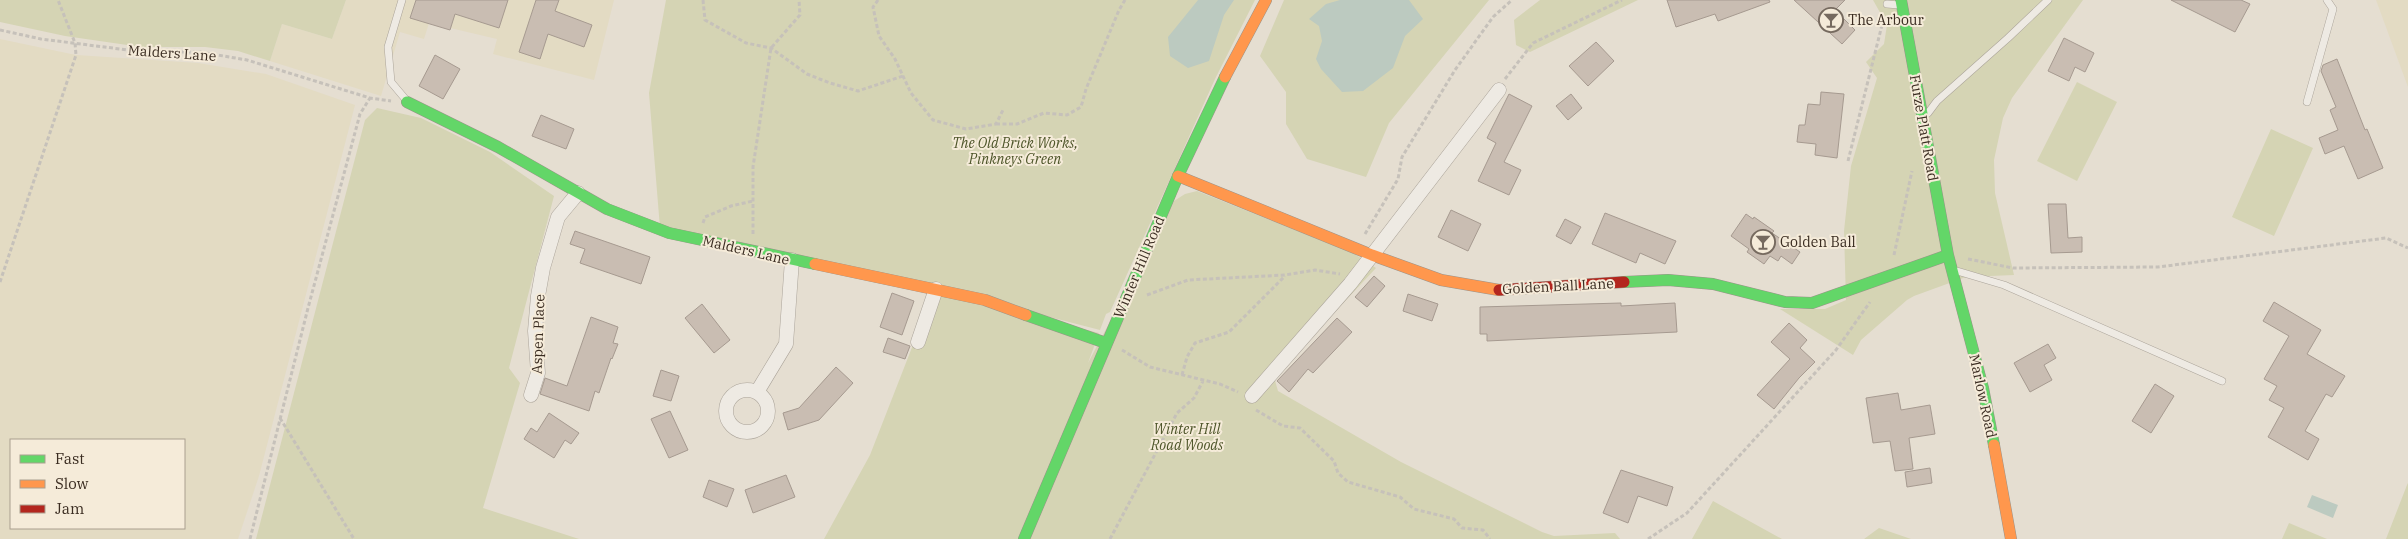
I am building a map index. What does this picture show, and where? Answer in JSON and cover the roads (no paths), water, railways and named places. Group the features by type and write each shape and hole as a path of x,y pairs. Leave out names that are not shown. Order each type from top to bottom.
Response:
{"street":[{"name":"Winter Hill Road","path":"1024,539 1178,176 1217,92 1266,0"},
{"name":"Furze Platt Road","path":"1901,2 1948,255"},
{"path":"1252,396 1350,284 1498,90"},
{"name":"Malders Lane","path":"407,102 498,147 578,193 624,215 669,233 985,300 1106,342"},
{"name":"Golden Ball Lane","path":"1178,176 1372,255 1441,280 1493,290 1668,280 1713,284 1786,302 1812,303 1948,255"},
{"name":"Aspen Place","path":"531,395 538,373 535,331 543,268 558,217 578,193"},
{"name":"Marlow Road","path":"1948,255 1982,388 2012,539"},
{"path":"757,392 786,344 792,260"},
{"path":"918,342 936,289"}],"lane":[{"path":"402,0 388,47 391,82 407,102"},
{"path":"1923,119 1937,101 2048,0"},
{"path":"2307,102 2333,9 2327,0"},
{"path":"1887,4 1901,2"},
{"path":"1952,270 2004,285 2222,381"}],"place":[{"name":"The Arbour","path":"1831,20"},
{"name":"Golden Ball","path":"1763,242"}],"park label":[{"name":"The Old Brick Works, Pinkneys Green","path":"1015,152"},
{"name":"Winter Hill Road Woods","path":"1187,438"}]}
